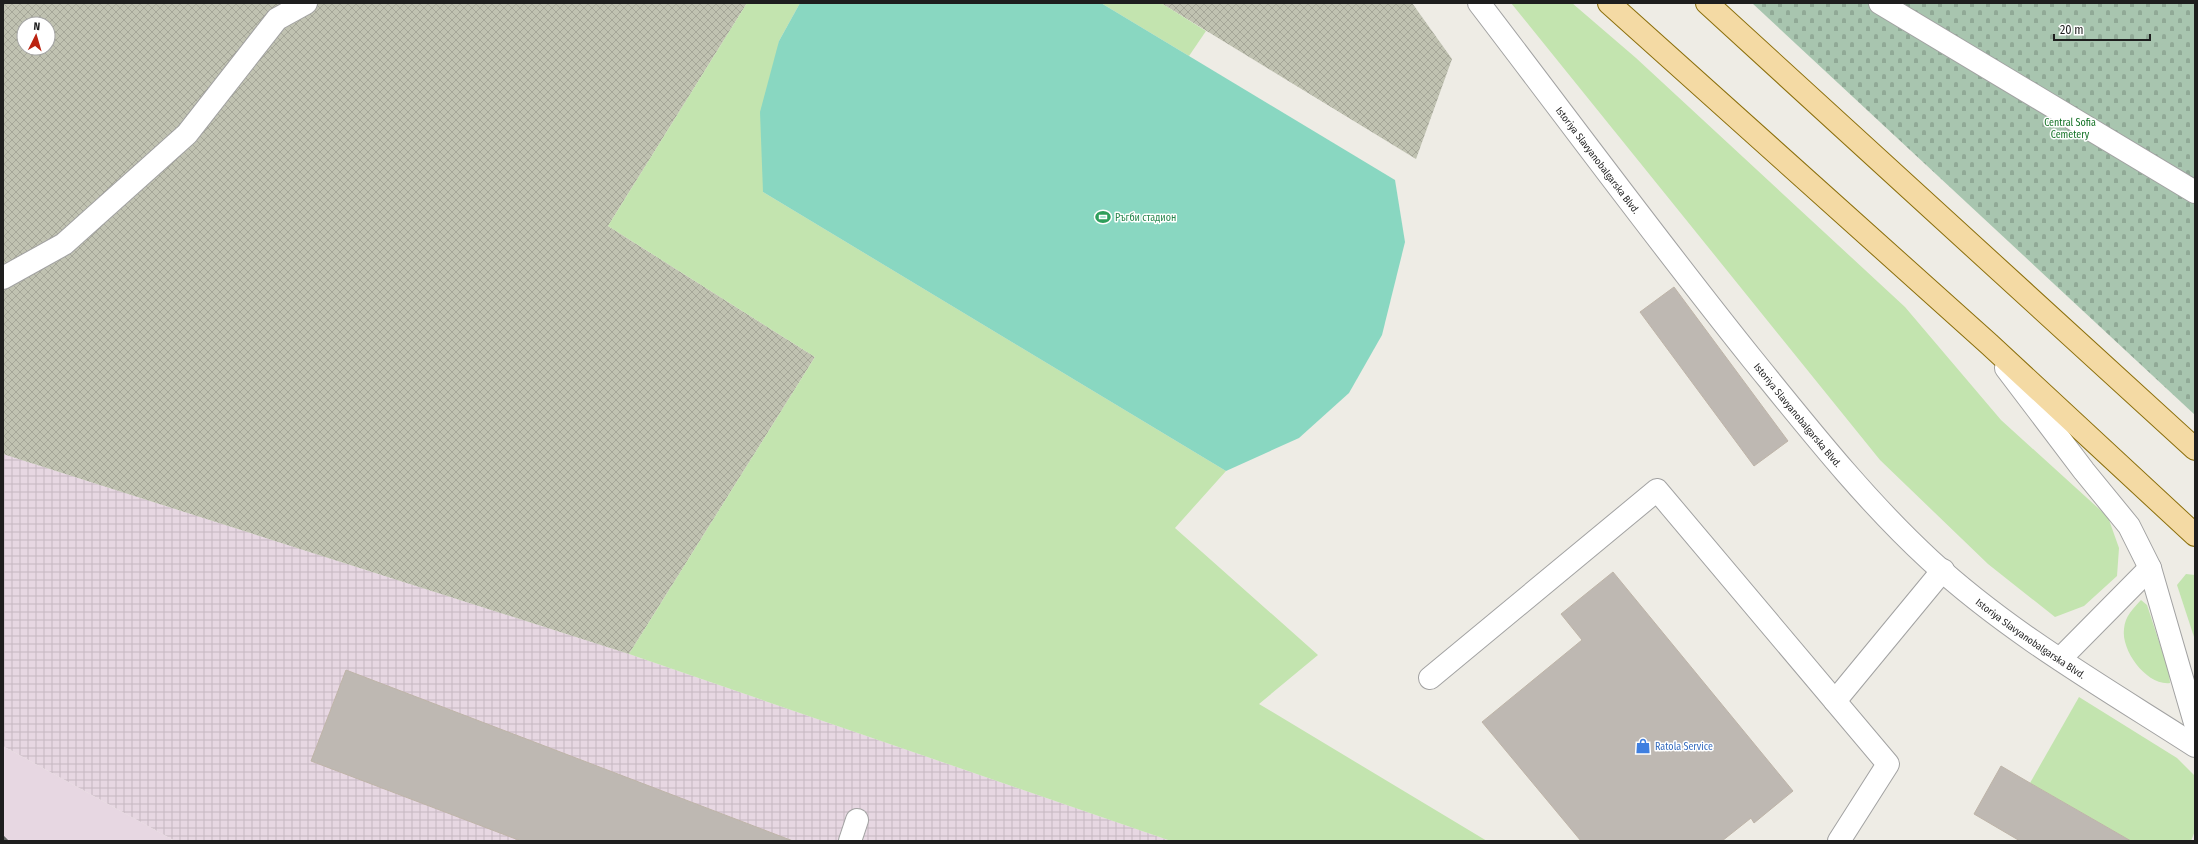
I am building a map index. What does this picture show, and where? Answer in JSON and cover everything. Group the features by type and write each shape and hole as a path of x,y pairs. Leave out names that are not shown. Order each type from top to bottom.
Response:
{"main road":[{"path":"1609,3 2191,524"},
{"path":"1707,3 2195,449"}],"street":[{"path":"3,278 64,244 187,134 277,19 306,3"},
{"name":"Istoriya Slavyanobalgarska Blvd.","path":"1479,3 1684,274 1823,446 1884,515 1942,570 2006,621 2060,659 2195,746"},
{"path":"1880,3 2195,192"},
{"path":"1989,344 2084,471 2128,526 2150,568 2195,723"},
{"path":"1430,678 1657,490 1888,764 1840,841"},
{"path":"2060,659 2150,568"},
{"path":"1835,701 1942,570"},
{"path":"850,841 857,820"}],"shaded area":[{"path":"3,3 747,3 608,226 815,357 629,654 3,454"},
{"path":"1161,3 1412,3 1452,59 1416,159"},
{"path":"3,454 629,654 1171,841 175,841 3,746"},
{"path":"3,746 175,841 3,841"}],"green space":[{"path":"747,3 800,3 779,41 763,192 1226,471 1175,528 1318,655 1259,704 1487,841 1171,841 629,654 815,357 608,226"},
{"name":"Ръгби стадион","path":"800,3 1101,3 1395,180 1405,242 1382,335 1349,393 1299,438 1226,471 763,192 760,112 779,41"},
{"path":"1101,3 1161,3 1206,31 1189,56"},
{"path":"1511,3 1572,3 1636,58 1905,307 2001,420 2108,517 2119,548 2117,576 2084,606 2055,617 1988,564 1880,460"},
{"name":"Central Sofia Cemetery","path":"1752,3 2195,3 2195,415"},
{"path":"2186,574 2195,575 2195,640 2177,585"},
{"path":"2141,600 2147,605 2169,672 2170,683 2153,679 2145,673 2131,657 2127,647 2124,638 2126,620"},
{"path":"2079,697 2177,758 2195,776 2195,831 2191,841 2131,841 2030,783"}],"building":[{"path":"1674,287 1788,441 1754,466 1640,312"},
{"path":"1613,572 1793,791 1754,823 1751,818 1722,841 1581,841 1482,722 1582,640 1561,614"},
{"path":"346,670 793,841 521,841 311,761"},
{"path":"2001,766 2131,841 2020,841 1974,814"}],"railway":[{"path":"3,837 7,841"}],"place":[{"name":"Ръгби стадион","path":"1103,217"},
{"name":"Ratola Service","path":"1643,746"}]}
